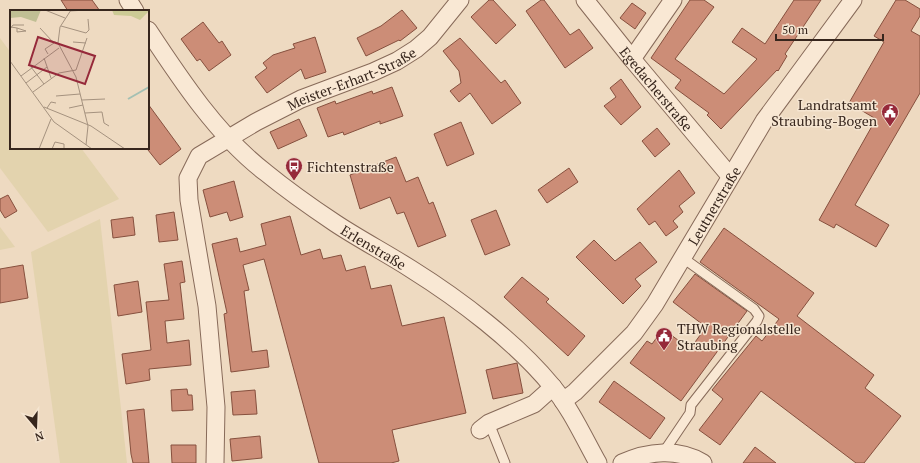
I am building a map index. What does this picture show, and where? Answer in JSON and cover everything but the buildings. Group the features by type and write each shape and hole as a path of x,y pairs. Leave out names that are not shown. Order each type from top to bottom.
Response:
{"street":[{"path":"128,0 134,10"},
{"name":"Meister-Erhart-Straße","path":"228,139 256,122 301,100 373,72 410,53 430,37 460,0"},
{"name":"Egedacherstraße","path":"585,0 632,59 730,176"},
{"path":"632,59 673,0"},
{"name":"Leutnerstraße","path":"485,427 558,394 575,392 634,333 655,304 764,121 853,0"},
{"name":"Erlenstraße","path":"149,32 170,64 228,139 264,172 334,222 412,270 480,318 532,363 558,394 598,463"},
{"path":"215,463 216,407 208,313 192,226 188,178 199,156 228,139"},
{"path":"622,463 635,457 663,453 679,453 703,463"}],"lane":[{"path":"663,453 690,413 690,405 757,321 759,316 754,309 683,258"},
{"path":"485,427 505,463"}],"shaded area":[{"path":"0,38 10,52 10,149 82,149 119,199 48,232 0,168"},
{"path":"100,219 127,463 60,463 31,252"},
{"path":"0,227 15,247 0,250"}],"place":[{"name":"Landratsamt Straubing-Bogen","path":"890,127"},
{"name":"Fichtenstraße","path":"294,181"},
{"name":"THW Regionalstelle Straubing","path":"664,351"}]}
